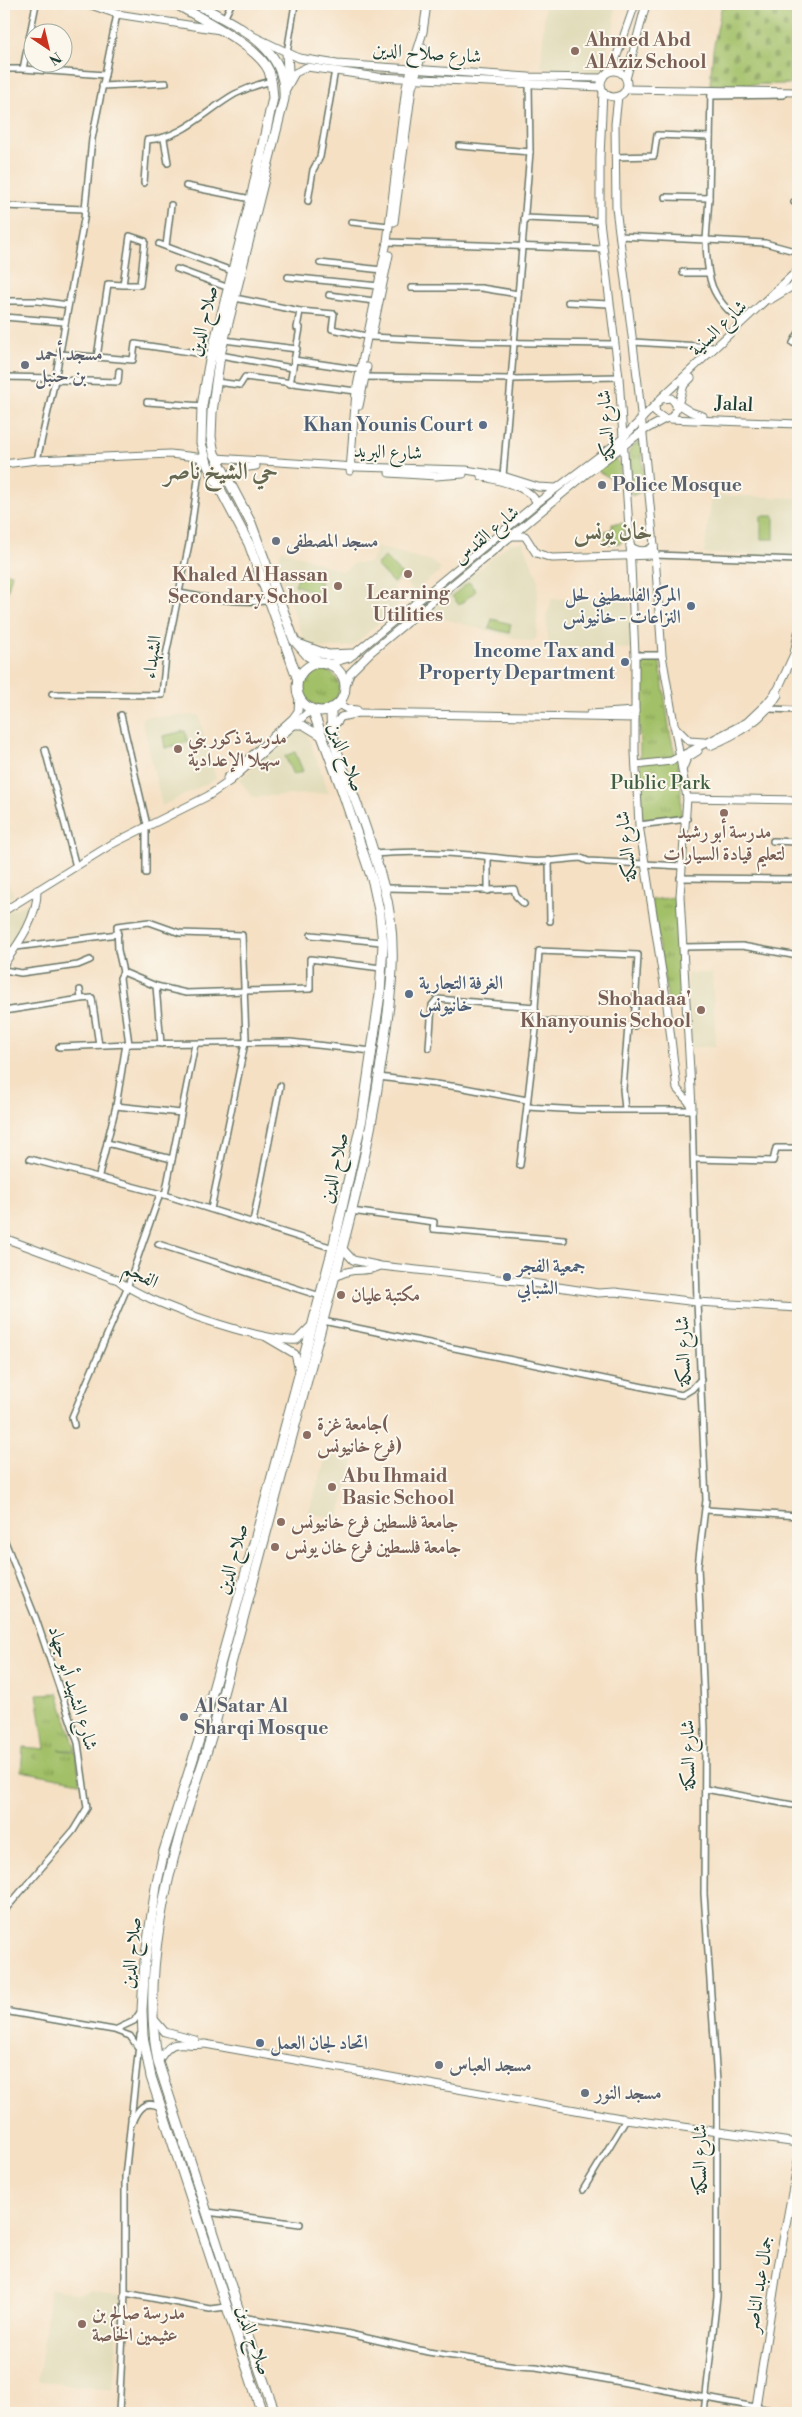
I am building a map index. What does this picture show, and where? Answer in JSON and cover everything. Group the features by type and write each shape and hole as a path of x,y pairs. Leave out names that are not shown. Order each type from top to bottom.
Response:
{"highway":[{"name":"صلاح الدين","path":"176,4 242,42 265,65 272,82 273,98 251,199 232,271 232,291 224,340 216,355 216,382 211,437 216,458 250,523 296,642 308,656 326,664"},
{"path":"197,4 254,37 274,58 281,70 285,87"},
{"name":"صلاح الدين","path":"287,52 288,71 285,87 202,406 201,443 203,458 245,534 298,680"},
{"path":"265,590 274,585"},
{"path":"296,642 328,655 353,654"},
{"path":"326,664 342,675 344,691 334,706 322,710 312,709 299,696 298,680 308,667 326,664"},
{"name":"صلاح الدين","path":"262,2413 160,2107 149,2070 142,2027 142,2010 145,1961 156,1887 164,1852 258,1546 343,1249 371,1128 379,1077 392,962 392,928 384,888 370,841 336,750 331,729 334,706"},
{"name":"صلاح الدين","path":"275,2413 241,2317 158,2062 153,2018 157,1952 166,1891 174,1857 210,1738 299,1372 333,1248 361,1124 372,1051 382,962 380,915 372,882 342,790 312,709"},
{"path":"361,1124 368,1124 371,1128"},
{"path":"353,1159 359,1162 363,1160"},
{"path":"164,1852 167,1859 174,1857"},
{"path":"156,1887 162,1886 166,1891"}],"main road":[{"path":"88,4 117,14 220,30"},
{"path":"353,469 362,375 374,300 389,242 412,78 429,4"},
{"path":"635,4 615,62 605,75 602,89 610,96 618,96 626,89 711,93 798,93"},
{"path":"626,89 626,79 646,4"},
{"path":"187,26 192,19 191,13"},
{"name":"شارع صلاح الدين","path":"254,37 299,58 337,64 414,70 447,70 602,89"},
{"name":"شارع صلاح الدين","path":"285,87 292,77 303,68 318,67 378,77 412,78 529,81 605,75"},
{"path":"605,75 620,73 626,79"},
{"path":"369,337 387,272 389,226 406,87 412,78"},
{"name":"شارع السكة","path":"602,89 600,221 619,377 631,556 639,825 666,997 677,1089 689,1102 692,1110"},
{"name":"شارع السكة","path":"618,96 616,106 614,183 619,236 640,402 656,555 662,654 687,798 687,819 680,878 692,1110"},
{"name":"شارع السنية","path":"798,271 798,278"},
{"name":"شارع السنية","path":"657,403 798,271"},
{"name":"شارع السنية","path":"676,404 684,385 690,378 770,301 798,283"},
{"path":"353,469 356,391 362,375"},
{"path":"667,397 676,404 674,415 667,419 656,413 657,403 667,397"},
{"name":"شارع السكة","path":"640,402 643,407 657,403"},
{"name":"شارع القدس","path":"344,691 350,673 360,662 623,442 657,403"},
{"name":"Jalal","path":"676,404 704,416 798,422"},
{"name":"Jalal","path":"667,419 798,422"},
{"name":"شارع القدس","path":"326,664 340,662 353,654 556,488 623,442 667,419"},
{"path":"4,464 37,460 170,454 203,458"},
{"name":"شارع البريد","path":"216,458 436,476 479,475 519,488 532,496 537,503"},
{"name":"شارع البريد","path":"229,484 233,472 243,466 270,466 466,470 503,476 538,488 556,488"},
{"path":"510,537 525,536 536,553 552,558 656,555"},
{"path":"630,546 642,551 650,549 654,545"},
{"path":"636,765 668,762 747,722 767,703 784,677 794,654 798,633"},
{"path":"682,771 684,763 690,756 742,731 769,709 786,682 798,654"},
{"path":"4,906 74,862 223,781 293,718 298,711 299,696"},
{"path":"334,706 346,709 392,711 635,715"},
{"path":"4,911 146,823 208,796 230,781 312,709"},
{"path":"331,729 341,718 358,713 635,715"},
{"path":"673,724 689,741 707,742"},
{"path":"294,725 303,725 321,736"},
{"path":"687,798 798,800"},
{"path":"4,964 16,947 37,901 37,890"},
{"name":"الفجم","path":"4,1238 118,1280 127,1288 193,1316 266,1337"},
{"path":"343,1249 353,1260 381,1266 525,1282 598,1293 615,1292 697,1302 798,1308"},
{"path":"334,1278 350,1270 367,1270 381,1266"},
{"path":"266,1337 297,1340 311,1326"},
{"path":"266,1337 295,1354 299,1372"},
{"path":"153,2018 165,2032 204,2044 626,2118 798,2144"},
{"path":"158,2062 165,2050 172,2044 204,2044"},
{"name":"جمال عبد الناصر","path":"755,2411 777,2272 798,2161"}],"street":[{"path":"32,22 36,4"},
{"path":"224,19 230,4"},
{"path":"287,52 294,4"},
{"path":"37,460 60,354 85,209 92,139 117,14"},
{"path":"4,68 22,69"},
{"path":"308,201 313,170 320,157 335,70"},
{"path":"64,72 105,75"},
{"path":"503,476 530,152 529,81"},
{"path":"144,183 147,140 164,139 176,134 234,95 255,85 272,82"},
{"path":"102,86 166,83"},
{"path":"711,93 709,198 706,240 707,273 716,297 726,309 742,322"},
{"path":"615,157 654,156 657,135 710,137"},
{"path":"164,139 168,163"},
{"path":"459,146 530,152"},
{"path":"186,186 251,199"},
{"path":"665,197 709,198"},
{"path":"166,246 170,205"},
{"path":"4,206 85,209"},
{"path":"524,218 600,221"},
{"path":"351,222 389,226"},
{"path":"97,357 108,284 123,285 140,285 145,241 130,236 123,285"},
{"path":"619,236 765,244 798,252"},
{"path":"389,242 602,248"},
{"path":"159,244 232,271"},
{"path":"320,263 382,270"},
{"path":"176,270 232,291 300,311 334,314 332,330 369,337 470,342 513,341 614,344"},
{"path":"683,271 683,273 707,273"},
{"path":"288,277 379,286"},
{"path":"411,288 481,288 518,294"},
{"path":"330,295 374,300"},
{"path":"4,301 38,301 68,305"},
{"path":"568,302 609,304"},
{"path":"290,384 300,328 297,328 300,311"},
{"path":"4,317 64,322"},
{"path":"792,344 798,334"},
{"path":"224,340 296,349"},
{"path":"633,342 715,347"},
{"path":"60,354 133,360 135,344 292,368"},
{"path":"294,360 362,375 510,379 619,377"},
{"path":"4,377 118,382 119,371"},
{"path":"216,382 240,385 245,377 356,391"},
{"path":"147,402 202,406"},
{"name":"الشهداء","path":"52,694 162,695 166,655 203,458"},
{"path":"656,555 798,560"},
{"path":"179,593 209,599 248,602 269,601"},
{"path":"635,655 662,654"},
{"path":"769,709 798,710"},
{"path":"121,715 146,823 146,873"},
{"path":"4,729 4,736"},
{"path":"45,750 74,862"},
{"path":"639,825 687,819"},
{"path":"773,841 798,842"},
{"path":"373,854 400,851 443,852 528,861 582,858 588,861 681,866"},
{"path":"488,857 488,891"},
{"path":"549,860 550,920"},
{"path":"680,878 798,879"},
{"path":"384,888 440,888 462,891 514,889 516,896 524,904"},
{"path":"99,1175 116,1106 128,1044 120,978 123,972 117,926 149,922 180,933 242,935 245,1043 211,1209"},
{"path":"16,947 118,934"},
{"path":"310,935 381,942"},
{"path":"683,947 742,946 798,956"},
{"path":"520,1165 538,1021 535,1007 539,951 638,955 634,1026 538,1021"},
{"path":"123,972 156,986 186,993 244,989 310,989 310,958 380,968"},
{"path":"4,970 21,973 68,967 90,960"},
{"path":"156,986 161,1044"},
{"path":"80,990 81,999"},
{"path":"4,1011 92,998 99,1045"},
{"path":"429,1048 432,1006 437,998 535,1007"},
{"path":"626,1109 623,1090 628,1026"},
{"path":"59,1047 128,1044 290,1042 372,1051"},
{"path":"74,1425 72,1417 127,1288 163,1194 195,1044"},
{"path":"379,1077 459,1087 527,1100"},
{"path":"253,1222 280,1086"},
{"path":"116,1106 180,1113"},
{"path":"527,1107 580,1110 692,1110"},
{"name":"شارع السكة","path":"692,1110 697,1302 706,1510 698,1566 705,1789 704,1894 717,2082 718,2296 704,2413"},
{"path":"107,1143 172,1158"},
{"path":"694,1159 773,1162 776,1148 798,1148"},
{"path":"30,1159 99,1175 333,1248"},
{"path":"351,1211 434,1222 433,1230 564,1240"},
{"path":"158,1244 320,1296"},
{"path":"323,1321 682,1395 692,1389 701,1379"},
{"path":"706,1510 798,1516"},
{"name":"شارع الشهيد أبو جهاد","path":"4,1540 36,1619 78,1743 87,1808 72,1831 4,1911"},
{"path":"705,1789 798,1806"},
{"path":"4,1899 12,1901"},
{"path":"114,2030 130,2024 142,2010"},
{"path":"4,2011 114,2030 130,2036 135,2040 138,2048"},
{"path":"119,2413 125,2293 125,2178 138,2048 142,2027"},
{"path":"129,2130 136,2114 142,2107 152,2104 160,2107"},
{"path":"583,2190 626,2118"},
{"path":"207,2212 300,2224"},
{"path":"125,2293 210,2309 226,2307"},
{"path":"241,2317 345,2333 428,2352 610,2380 755,2411 787,2413"}],"shaded area":[{"name":"Ahmed Abd AlAziz School","path":"545,4 615,4 614,26 601,71 541,67"},
{"path":"712,495 798,498 798,555 704,554"},
{"path":"523,542 538,578 537,636 535,640 530,642 437,617 433,612 434,607 510,543"},
{"name":"Khaled Al Hassan Secondary School","path":"377,547 431,561 442,569 414,592 403,579 392,587 404,600 353,646 324,648 305,643 278,569 278,559 282,549 343,572 355,563 370,563"},
{"path":"551,599 629,601 633,649 552,647 548,643 546,614 550,608"},
{"name":"مدرسة ذكور بني سهيلا الإعدادية","path":"199,715 216,779 162,806 142,719 144,717"},
{"path":"296,728 307,733 329,793 253,797 239,780"},
{"path":"4,876 14,895 4,900"},
{"path":"29,902 32,905 29,914 4,960 4,913"},
{"name":"Shohadaa' Khanyounis School","path":"712,973 716,1046 691,1048 687,974"},
{"name":"Abu Ihmaid Basic School","path":"327,1455 354,1461 338,1519 308,1513"},
{"name":"مدرسة صالح بن عثيمين الخاصة","path":"51,2289 81,2294 91,2290 121,2295 113,2390 38,2381"}],"green space":[{"path":"722,4 773,4 798,8 798,84 710,85 713,50"},
{"path":"641,441 645,490 632,496 629,452 633,446"},
{"path":"613,459 616,459 620,465 620,480 618,483 598,471"},
{"path":"761,516 774,516 774,539 761,539"},
{"path":"623,523 621,543 609,544 605,541 605,531 612,529 612,524"},
{"path":"385,557 402,575 393,583 376,565"},
{"path":"4,572 12,574 4,603"},
{"path":"299,574 321,582 316,593 295,585"},
{"path":"469,582 476,591 459,605 452,596"},
{"path":"492,619 511,624 509,633 489,628"},
{"name":"Public Park","path":"659,657 670,733 681,778 681,817 642,819 637,658"},
{"path":"321,670 328,671 334,675 338,681 338,695 334,701 328,705 321,706 314,705 308,701 304,695 303,688 304,681 308,675 314,671"},
{"path":"185,731 188,742 165,748 163,736"},
{"path":"295,752 303,771 293,775 285,756"},
{"path":"675,897 685,1001 668,1001 651,900"},
{"path":"58,1693 76,1750 59,1750 76,1752 80,1782 21,1771 23,1747 45,1749 37,1694"}],"place":[{"name":"Ahmed Abd AlAziz School","path":"575,51"},
{"name":"مسجد أحمد بن حنبل","path":"25,365"},
{"name":"Khan Younis Court","path":"483,425"},
{"name":"Police Mosque","path":"602,485"},
{"name":"مسجد المصطفى","path":"276,541"},
{"name":"Learning Utilities","path":"408,574"},
{"name":"Khaled Al Hassan Secondary School","path":"338,586"},
{"name":"المركز الفلسطيني لحل النزاعات - خانيونس","path":"691,606"},
{"name":"Income Tax and Property Department","path":"625,662"},
{"name":"مدرسة ذكور بني سهيلا الإعدادية","path":"178,749"},
{"name":"مدرسة أبو رشيد لتعليم قيادة السيارات","path":"724,813"},
{"name":"الغرفة التجارية خانيونس","path":"409,994"},
{"name":"Shohadaa' Khanyounis School","path":"701,1010"},
{"name":"جمعية الفجر الشبابي","path":"507,1277"},
{"name":"مكتبة عليان","path":"341,1295"},
{"name":"جامعة غزة( فرع خانيونس)","path":"307,1435"},
{"name":"Abu Ihmaid Basic School","path":"332,1487"},
{"name":"جامعة فلسطين فرع خانيونس","path":"281,1522"},
{"name":"جامعة فلسطين فرع خان يونس","path":"275,1547"},
{"name":"Al Satar Al Sharqi Mosque","path":"184,1717"},
{"name":"اتحاد لجان العمل","path":"260,2043"},
{"name":"مسجد العباس","path":"439,2065"},
{"name":"مسجد النور","path":"585,2093"},
{"name":"مدرسة صالح بن عثيمين الخاصة","path":"82,2324"}],"district":[{"name":"حي الشيخ ناصر","path":"221,472"},
{"name":"خان يونس","path":"613,532"}]}
